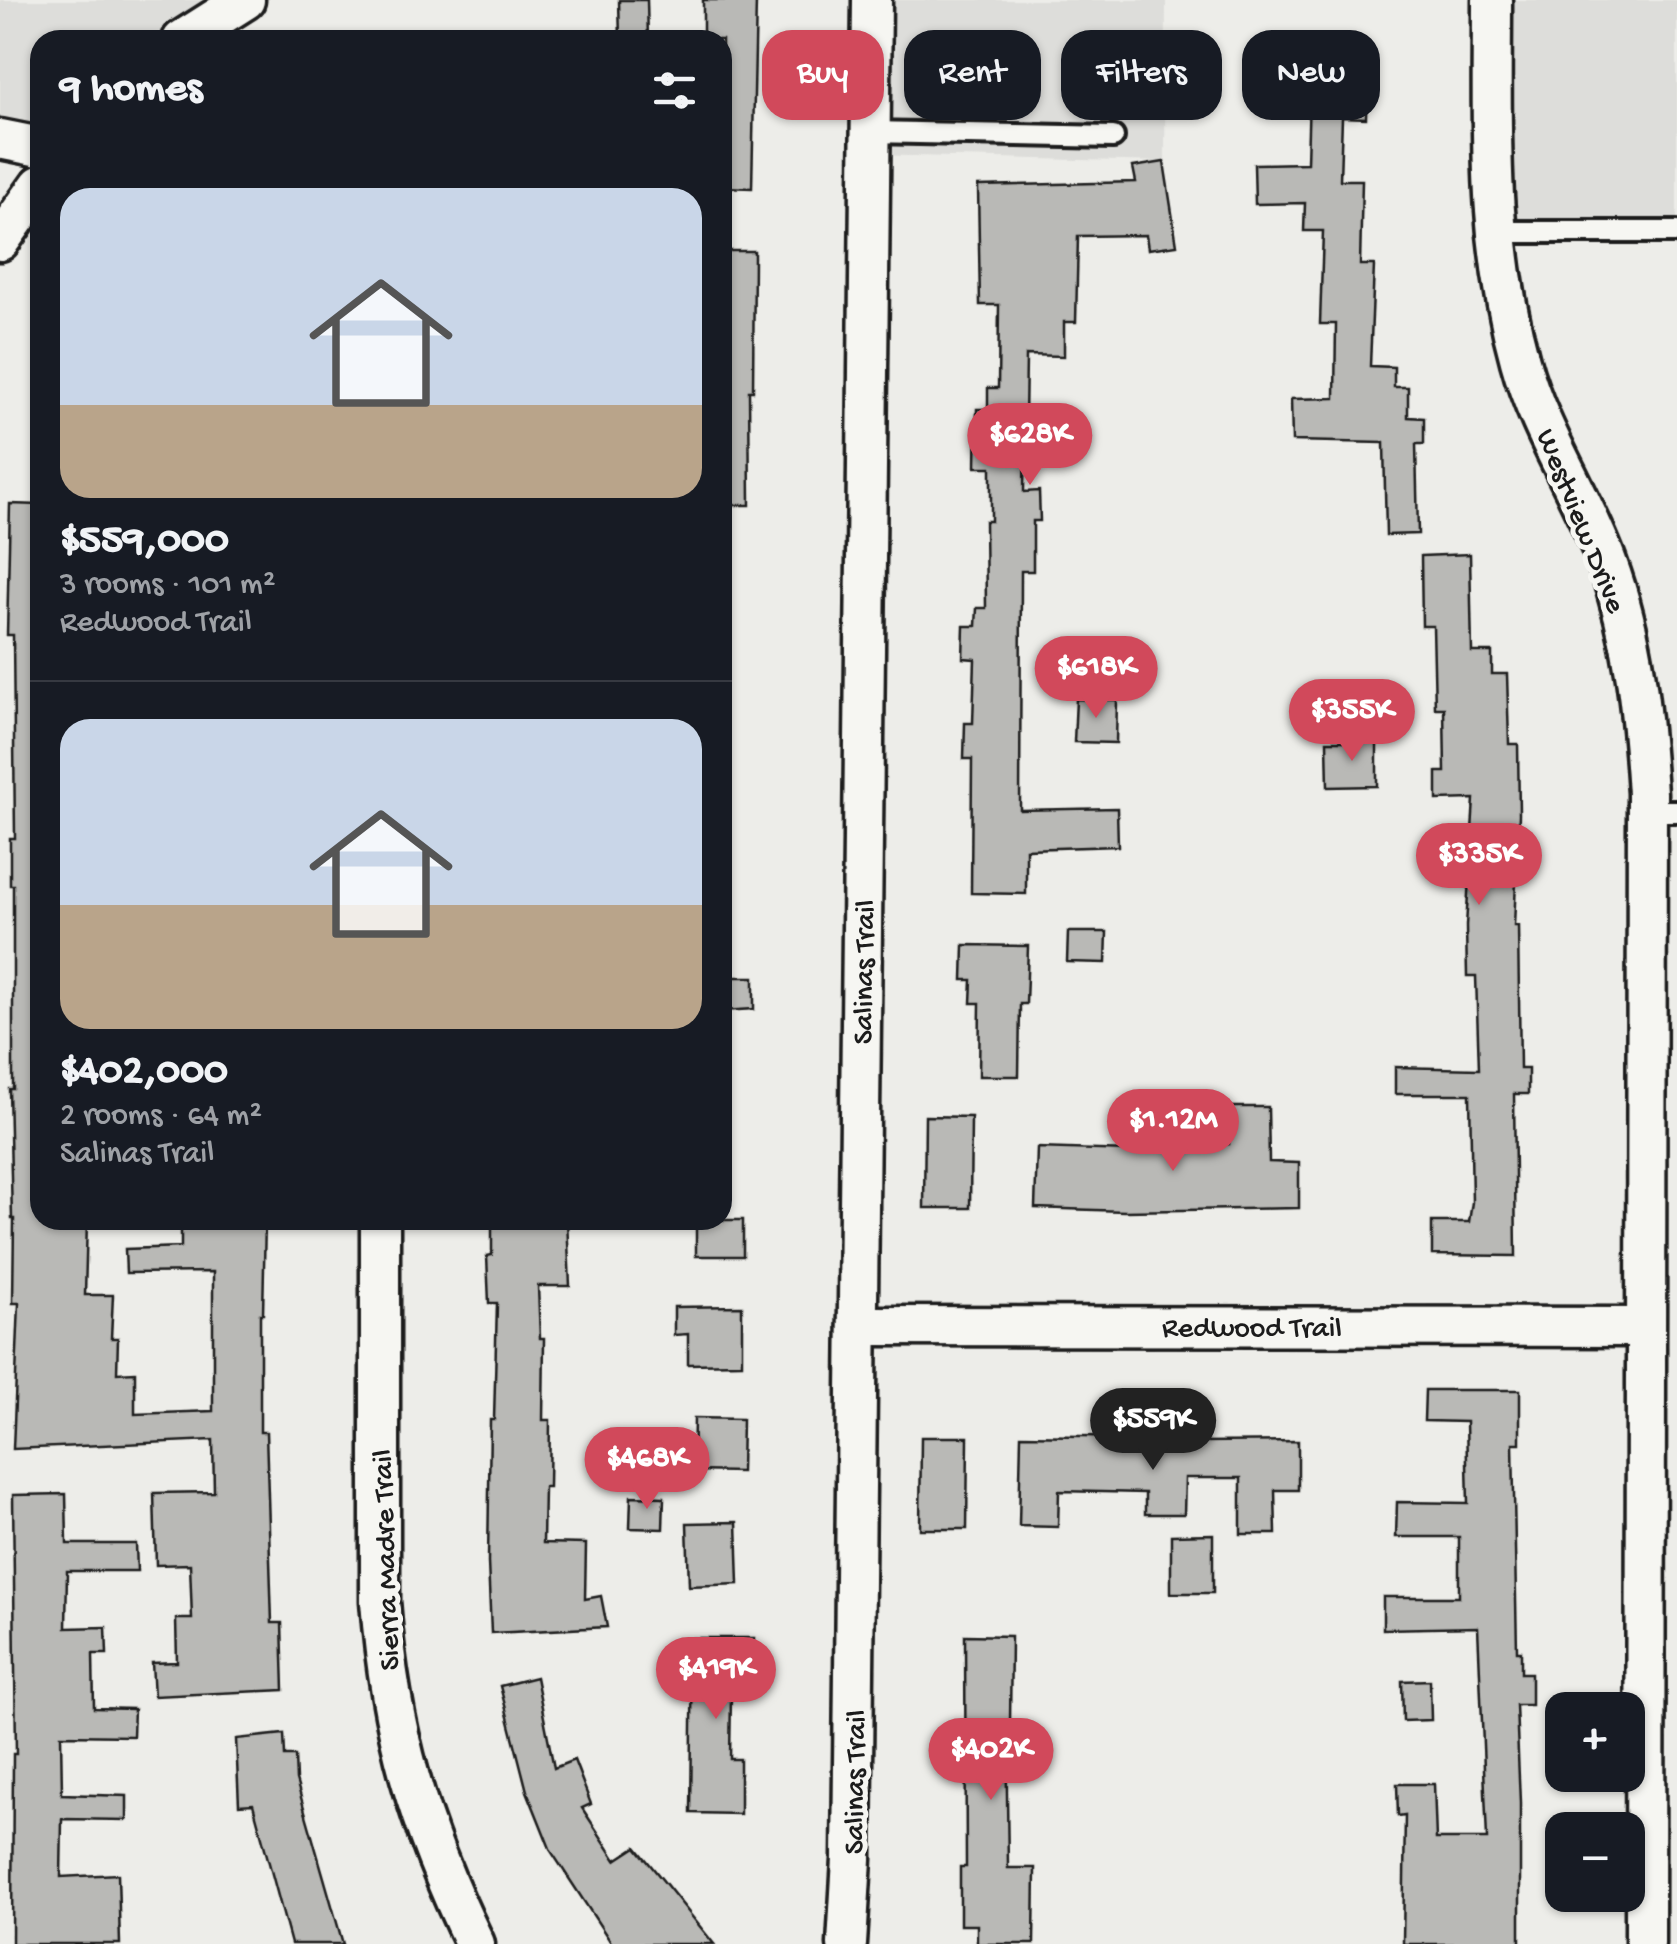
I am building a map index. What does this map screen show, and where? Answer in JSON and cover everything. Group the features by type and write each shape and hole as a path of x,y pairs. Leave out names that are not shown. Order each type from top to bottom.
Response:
{"street":[{"path":"198,30 245,0"},
{"name":"Salinas Trail","path":"847,1944 852,1859 872,0"},
{"name":"Westview Drive","path":"1492,0 1494,232 1502,291 1521,366 1544,426 1602,549 1628,628 1662,811 1645,1327 1645,1944"},
{"path":"0,139 30,145"},
{"path":"0,242 30,199"},
{"name":"Sierra Madre Trail","path":"380,1230 380,1601 385,1662 392,1710 418,1811 444,1879 476,1944"},
{"name":"Redwood Trail","path":"858,1326 1645,1327"}],"lane":[{"path":"870,132 1112,137"},
{"path":"1494,232 1677,232"}],"shaded area":[{"path":"0,0 245,0 198,30 30,30 30,145 0,139"},
{"path":"872,0 1166,0 1166,30 1061,30 1061,120 1165,120 1165,162 870,155 870,120 884,120 884,30 872,30"},
{"path":"1492,0 1677,0 1677,232 1494,232"}],"building":[{"path":"619,0 647,0 648,30 620,30"},
{"path":"703,0 756,0 752,188 732,187 732,30 703,30"},
{"path":"1308,120 1342,120 1340,180 1362,180 1360,265 1374,265 1370,366 1394,367 1394,387 1408,387 1408,417 1424,418 1424,444 1416,444 1418,534 1386,535 1384,443 1292,441 1291,399 1335,398 1336,324 1320,324 1323,231 1304,231 1305,203 1255,204 1254,164 1307,163"},
{"path":"1164,162 1177,245 1148,249 1146,235 1078,236 1076,322 1064,322 1064,356 1026,355 1024,492 1039,491 1040,521 1033,521 1033,571 1021,571 1020,810 1117,808 1118,846 1026,849 1026,894 971,893 972,759 964,759 965,723 973,723 975,659 963,658 964,626 976,626 977,608 986,608 985,521 991,521 991,467 976,467 977,409 988,409 988,388 998,388 999,305 980,305 978,186 1136,182 1133,167"},
{"path":"732,251 754,251 750,505 732,505"},
{"path":"10,504 30,505 30,1230 87,1230 85,1295 113,1295 111,1338 118,1338 117,1373 135,1372 135,1414 213,1411 213,1272 126,1273 125,1249 181,1247 181,1230 265,1230 260,1432 266,1432 272,1623 282,1623 284,1690 154,1696 152,1663 177,1662 176,1619 192,1619 190,1564 156,1565 154,1493 214,1492 213,1440 13,1449 19,1303 13,1303 9,1089 13,1089 10,838 15,838 13,635 7,635"},
{"path":"1470,554 1472,652 1492,652 1492,674 1507,674 1509,744 1518,744 1514,926 1518,926 1520,1069 1528,1069 1528,1094 1514,1094 1516,1256 1432,1255 1432,1222 1469,1222 1470,1094 1395,1094 1395,1067 1479,1069 1476,976 1467,976 1466,926 1474,799 1437,800 1437,772 1445,772 1444,708 1435,708 1433,626 1422,626 1421,556"},
{"path":"1076,699 1117,700 1116,743 1074,742"},
{"path":"1327,741 1377,741 1377,786 1328,787"},
{"path":"1068,932 1107,932 1106,963 1067,962"},
{"path":"964,945 1028,946 1026,1004 1020,1004 1019,1076 979,1076 980,1003 971,1003 972,980 963,980"},
{"path":"732,977 754,977 754,1009 732,1010"},
{"path":"1230,1107 1268,1107 1269,1162 1299,1163 1299,1208 1035,1208 1037,1148 1130,1151 1130,1146 1229,1144"},
{"path":"925,1116 971,1117 970,1208 924,1208"},
{"path":"732,1220 743,1220 743,1256 696,1256 696,1230 732,1230"},
{"path":"492,1230 567,1230 570,1286 538,1286 540,1338 544,1338 543,1420 550,1420 543,1543 586,1544 585,1599 601,1596 607,1627 491,1633 490,1420 494,1420 497,1303 489,1303 487,1256 492,1255"},
{"path":"742,1306 742,1363 688,1364 688,1334 674,1335 674,1307"},
{"path":"1425,1390 1520,1390 1520,1443 1513,1443 1517,1651 1521,1651 1521,1673 1531,1673 1531,1705 1516,1705 1520,1944 1403,1944 1405,1815 1398,1816 1397,1784 1434,1784 1436,1839 1487,1839 1478,1627 1383,1629 1383,1597 1459,1597 1459,1537 1396,1537 1397,1502 1468,1503 1466,1422 1424,1421"},
{"path":"694,1418 742,1419 741,1472 693,1471"},
{"path":"1021,1435 1200,1438 1200,1442 1298,1441 1298,1490 1275,1490 1276,1534 1241,1534 1241,1478 1185,1478 1184,1514 1145,1514 1145,1493 1059,1491 1058,1527 1019,1526"},
{"path":"921,1437 968,1437 967,1529 920,1529"},
{"path":"66,1494 67,1544 136,1544 137,1571 67,1571 66,1628 106,1627 107,1654 93,1654 94,1708 134,1709 133,1736 61,1735 62,1794 127,1796 127,1820 62,1819 61,1877 118,1874 120,1944 12,1944 16,1754 13,1495"},
{"path":"631,1496 664,1497 663,1529 630,1528"},
{"path":"737,1522 739,1584 689,1586 687,1523"},
{"path":"1213,1534 1213,1593 1171,1593 1171,1535"},
{"path":"965,1635 1011,1636 1010,1724 1006,1724 1008,1868 1035,1868 1034,1944 977,1944 977,1925 960,1925 960,1867 966,1867"},
{"path":"693,1638 754,1638 753,1674 740,1674 740,1693 731,1693 730,1759 740,1759 740,1814 691,1813"},
{"path":"536,1677 554,1768 574,1760 591,1804 582,1808 616,1860 636,1847 714,1944 612,1944 551,1851 527,1791 500,1686"},
{"path":"1430,1680 1431,1720 1403,1721 1402,1681"},
{"path":"284,1734 285,1756 295,1756 296,1780 343,1944 291,1944 253,1804 239,1805 236,1739"}]}
